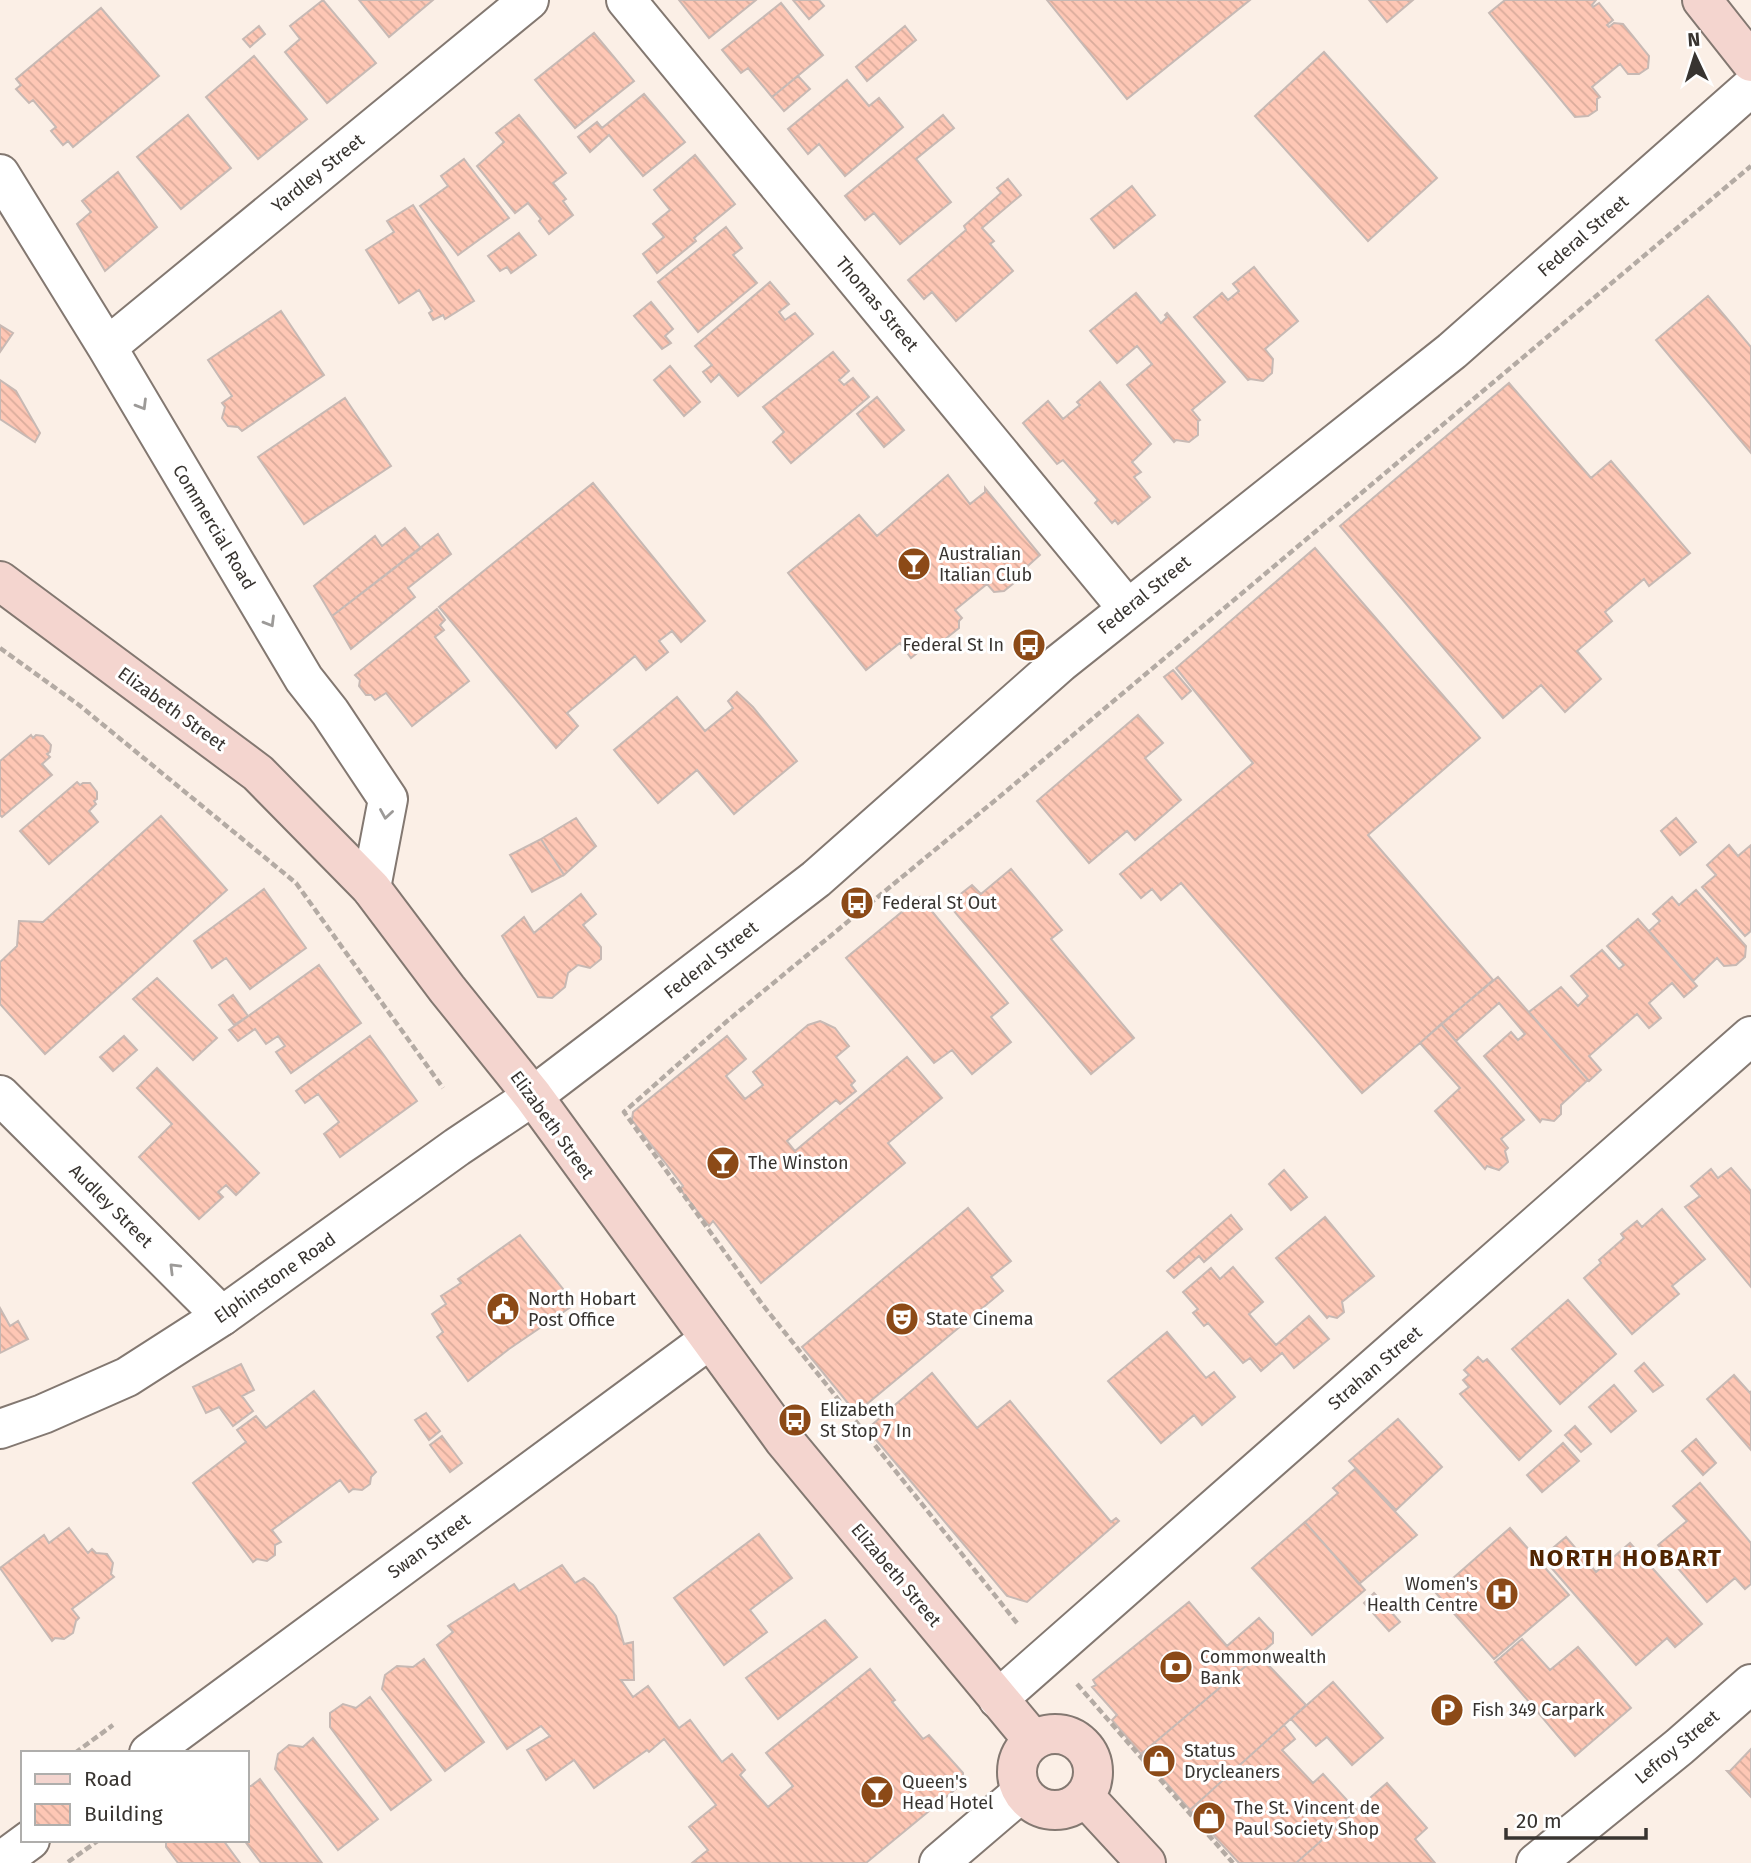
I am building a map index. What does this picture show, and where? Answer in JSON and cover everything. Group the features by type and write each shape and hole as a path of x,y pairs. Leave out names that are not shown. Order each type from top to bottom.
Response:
{"main road":[{"path":"1702,0 1751,62"},
{"name":"Elizabeth Street","path":"0,581 258,773 371,888 447,989 533,1096 784,1440 1033,1740"},
{"path":"1044,1735 1069,1736 1080,1742 1088,1751 1093,1762 1091,1787 1084,1797 1064,1810 1040,1808 1022,1793 1016,1770 1019,1758 1033,1740 1044,1735"},
{"path":"1084,1797 1146,1863"}],"street":[{"name":"Yardley Street","path":"107,347 529,0"},
{"name":"Thomas Street","path":"626,0 1127,608"},
{"name":"Federal Street","path":"533,1096 816,879 1050,672 1127,608 1452,351 1751,87"},
{"name":"Commercial Road","path":"0,174 107,347 304,679 330,712 388,799 371,888"},
{"name":"Strahan Street","path":"998,1699 1751,1036"},
{"name":"Audley Street","path":"0,1095 222,1317"},
{"name":"Elphinstone Road","path":"0,1429 43,1414 127,1377 222,1317 457,1147 533,1096"},
{"name":"Swan Street","path":"152,1751 710,1339"},
{"name":"Lefroy Street","path":"1536,1863 1751,1684"},
{"path":"939,1863 1022,1793"},
{"path":"0,1862 27,1842"}],"path":[{"path":"1233,1863 1075,1682 1009,1615 762,1304 624,1112 726,1022 1004,793 1751,166"},
{"path":"0,648 79,705 296,883 443,1088"},
{"path":"68,1863 96,1842"}],"building":[{"path":"323,0 376,63 327,103 285,52 300,39 290,26"},
{"path":"359,0 433,0 389,37"},
{"path":"679,0 756,0 709,38"},
{"path":"793,0 819,0 824,6 809,19"},
{"path":"1047,0 1250,0 1127,99"},
{"path":"1369,0 1413,0 1387,22"},
{"path":"1505,0 1596,0 1593,7 1599,3 1613,20 1607,25 1609,27 1614,23 1623,24 1649,56 1648,68 1639,74 1628,74 1620,64 1592,87 1600,97 1597,99 1597,110 1588,116 1575,117 1489,13"},
{"path":"781,3 823,55 772,97 748,68 741,73 722,50"},
{"path":"101,8 159,76 73,147 68,141 63,145 51,131 56,127 33,100 29,103 16,89 21,85 16,79"},
{"path":"259,26 265,34 250,47 243,39"},
{"path":"905,26 916,40 867,81 856,67"},
{"path":"594,33 634,81 575,128 535,80"},
{"path":"1324,52 1437,178 1368,241 1255,116"},
{"path":"254,56 307,119 258,159 206,97"},
{"path":"798,76 810,89 784,111 772,97"},
{"path":"847,80 869,106 879,98 903,127 845,176 819,144 808,154 788,129"},
{"path":"644,94 685,142 643,176 609,135 590,152 578,137 597,122 602,128"},
{"path":"188,115 231,168 181,209 137,157"},
{"path":"519,115 566,173 553,183 566,199 563,201 573,215 549,234 528,203 515,213 477,166 504,142 496,133"},
{"path":"943,115 954,128 916,159 951,202 900,244 874,213 865,220 845,196"},
{"path":"695,155 735,204 657,273 643,254 664,237 653,224 670,210 654,190"},
{"path":"464,159 509,218 458,255 420,206 448,186 441,176"},
{"path":"118,172 157,227 105,271 77,224 91,212 82,201"},
{"path":"1008,179 1021,195 982,228 994,241 990,244 1013,271 956,321 932,292 924,299 908,280 966,230 964,226 1001,193 997,188"},
{"path":"1132,186 1155,215 1114,248 1091,219"},
{"path":"413,205 474,301 445,319 443,315 433,320 429,313 432,311 419,290 399,303 366,250 394,232 387,221"},
{"path":"726,227 742,248 733,255 757,283 698,332 658,282"},
{"path":"519,233 536,255 511,273 507,267 500,271 488,256"},
{"path":"1254,267 1298,321 1265,349 1273,359 1272,373 1263,381 1248,380 1194,317 1222,293 1228,300 1239,291 1233,284"},
{"path":"770,282 789,304 779,312 785,320 795,313 813,334 738,396 719,374 711,382 703,372 712,365 695,346"},
{"path":"1136,293 1161,323 1167,313 1225,382 1192,410 1200,420 1198,435 1189,442 1174,442 1127,385 1152,364 1137,346 1117,363 1090,331"},
{"path":"1708,296 1751,347 1751,453 1656,340"},
{"path":"651,302 673,329 665,336 671,343 662,349 634,316"},
{"path":"281,311 324,375 242,431 238,427 228,426 222,418 225,407 222,403 232,396 208,360"},
{"path":"0,325 13,333 0,352"},
{"path":"833,352 849,371 839,380 844,385 853,378 869,397 791,463 773,442 784,432 763,407"},
{"path":"670,366 700,402 684,416 654,380"},
{"path":"0,380 16,391 40,433 35,442 0,419"},
{"path":"1100,382 1151,444 1132,462 1141,472 1134,477 1150,497 1118,524 1115,520 1112,523 1095,503 1098,500 1063,460 1057,464 1023,423 1048,401 1063,419 1080,405 1077,402"},
{"path":"1509,383 1591,478 1611,461 1690,553 1649,586 1644,579 1605,612 1612,621 1577,651 1601,679 1565,712 1541,685 1503,718 1340,526"},
{"path":"877,397 904,430 884,447 857,414"},
{"path":"345,398 391,466 304,524 258,457"},
{"name":"Australian Italian Club","path":"948,475 970,504 985,492 985,488 1040,555 1020,573 1019,579 1004,591 994,592 987,584 955,610 962,618 959,628 944,640 933,640 911,658 900,643 866,670 788,573 859,515 877,536"},
{"path":"593,483 705,621 681,642 672,631 659,641 668,652 646,670 635,656 567,713 578,726 556,748 439,607"},
{"path":"405,528 421,548 332,616 314,586 375,536 382,546"},
{"path":"438,534 451,554 408,588 415,597 351,649 332,616"},
{"path":"1315,548 1480,738 1368,835 1493,980 1362,1093 1181,883 1161,900 1152,889 1141,898 1120,874 1253,763 1176,668"},
{"path":"437,609 445,620 440,625 444,630 435,637 469,681 412,726 386,693 375,700 371,695 366,695 355,675"},
{"path":"1173,670 1191,691 1182,699 1164,677"},
{"path":"737,692 753,707 797,761 734,814 697,770 658,803 614,750 677,697 705,731 733,708 728,701"},
{"path":"1138,715 1163,743 1145,758 1181,800 1135,840 1127,831 1089,863 1037,801"},
{"path":"31,735 33,738 36,735 43,736 51,745 47,754 50,757 42,764 52,775 2,817 0,761"},
{"path":"77,782 80,785 90,783 97,792 97,799 94,801 96,804 89,811 98,822 49,864 20,831"},
{"path":"161,816 227,890 45,1054 0,1004 0,962 17,946 19,921 43,922"},
{"path":"576,818 596,846 564,875 541,839"},
{"path":"1676,818 1696,842 1680,855 1661,831"},
{"path":"541,839 564,875 532,892 510,855"},
{"path":"1729,845 1738,856 1751,845 1751,931 1745,936 1702,887 1716,875 1707,865"},
{"path":"1011,869 1062,930 1051,939 1134,1038 1091,1074 948,904 972,885 981,894"},
{"path":"264,889 306,948 250,989 226,958 212,968 194,941"},
{"path":"1696,890 1746,946 1745,957 1736,965 1724,966 1717,958 1693,981 1649,931 1660,921 1653,914 1672,897 1679,905"},
{"path":"581,894 596,914 583,925 601,947 601,959 590,968 578,965 568,973 565,987 552,998 538,997 502,936 524,917 534,933"},
{"path":"920,897 1008,1003 991,1017 1011,1042 972,1074 952,1050 934,1063 846,958"},
{"path":"1638,919 1697,986 1684,997 1672,983 1649,1003 1661,1018 1649,1028 1637,1014 1589,1056 1601,1070 1589,1081 1529,1012 1561,987 1578,1006 1588,996 1571,976 1602,950 1619,969 1624,965 1607,946"},
{"path":"319,965 361,1023 291,1073 276,1052 285,1046 278,1036 266,1044 255,1029 238,1041 229,1030"},
{"path":"1498,977 1588,1080 1561,1105 1561,1114 1554,1121 1542,1119 1540,1122 1484,1056 1511,1032 1518,1040 1525,1034 1499,1003 1456,1041 1441,1024"},
{"path":"157,978 217,1038 193,1060 133,999"},
{"path":"233,995 248,1016 234,1025 219,1005"},
{"path":"820,1021 835,1028 849,1046 836,1057 855,1081 851,1085 856,1091 840,1104 836,1100 787,1141 795,1151 907,1057 942,1098 888,1143 905,1163 761,1283 713,1221 709,1226 680,1189 683,1186 632,1120 633,1112 727,1036 746,1059 726,1076 745,1099 763,1085 753,1072 808,1025"},
{"path":"1441,1024 1524,1120 1501,1139 1508,1148 1505,1151 1508,1162 1499,1170 1487,1166 1485,1169 1435,1111 1460,1088 1420,1043"},
{"path":"124,1036 137,1050 113,1071 100,1057"},
{"path":"370,1036 417,1101 340,1157 324,1134 339,1122 318,1094 305,1103 296,1091"},
{"path":"157,1068 259,1173 236,1195 226,1185 218,1192 223,1197 199,1219 139,1157 172,1124 137,1088"},
{"path":"1731,1168 1751,1191 1751,1287 1685,1207 1700,1196 1691,1186 1711,1169 1718,1178"},
{"path":"1284,1170 1307,1197 1291,1210 1269,1184"},
{"name":"State Cinema","path":"968,1208 1011,1261 991,1277 1003,1291 856,1413 802,1347"},
{"path":"1662,1209 1705,1259 1672,1286 1679,1294 1632,1334 1584,1278 1601,1263 1599,1260 1624,1238 1621,1234 1637,1221 1642,1227"},
{"path":"1231,1215 1242,1229 1204,1262 1199,1256 1174,1278 1167,1271"},
{"path":"1325,1217 1374,1276 1342,1302 1344,1312 1337,1318 1327,1318 1276,1258"},
{"name":"North Hobart Post Office","path":"520,1235 575,1304 468,1381 437,1337 443,1332 432,1314 446,1304 441,1296 461,1283 458,1279"},
{"path":"1233,1267 1263,1302 1249,1314 1276,1345 1309,1316 1329,1339 1294,1368 1282,1353 1261,1371 1250,1358 1243,1363 1208,1323 1204,1326 1193,1313 1198,1309 1183,1292 1211,1268 1220,1279"},
{"path":"1568,1300 1616,1354 1560,1404 1512,1349"},
{"path":"0,1308 10,1326 18,1321 28,1339 0,1353"},
{"path":"1167,1332 1206,1378 1214,1372 1235,1397 1202,1425 1194,1415 1161,1443 1108,1381"},
{"path":"1478,1357 1483,1362 1487,1359 1551,1431 1519,1460 1460,1394 1469,1387 1463,1380 1469,1375 1464,1370"},
{"path":"1644,1363 1663,1385 1653,1392 1635,1371"},
{"path":"241,1364 254,1390 242,1396 253,1411 233,1426 219,1407 206,1413 193,1387"},
{"path":"932,1373 977,1428 1010,1401 1111,1522 1116,1518 1119,1521 1027,1602 1007,1596 867,1429"},
{"path":"1734,1375 1750,1393 1751,1391 1751,1450 1707,1399"},
{"path":"1614,1385 1636,1411 1611,1432 1589,1407"},
{"path":"314,1391 376,1472 371,1477 370,1484 362,1490 353,1489 349,1492 340,1480 272,1530 281,1542 275,1545 275,1555 267,1561 257,1559 253,1562 193,1483 246,1442 237,1430 256,1416 266,1428"},
{"path":"426,1413 440,1431 429,1440 415,1420"},
{"path":"1398,1419 1442,1467 1396,1510 1349,1461"},
{"path":"1575,1426 1591,1444 1581,1452 1565,1435"},
{"path":"442,1436 462,1463 450,1472 430,1445"},
{"path":"1696,1439 1716,1463 1703,1475 1682,1451"},
{"path":"1563,1443 1579,1461 1542,1492 1527,1475"},
{"path":"1355,1469 1417,1535 1359,1584 1305,1522 1338,1493 1333,1488"},
{"path":"1700,1483 1751,1543 1751,1584 1745,1589 1735,1578 1707,1602 1658,1545 1687,1521 1673,1506"},
{"path":"1305,1522 1365,1590 1312,1635 1252,1568"},
{"path":"69,1528 88,1553 92,1549 96,1553 107,1554 113,1563 111,1574 114,1577 72,1609 79,1618 73,1633 64,1639 55,1638 52,1641 0,1568 44,1535 49,1543"},
{"name":"Women's Health Centre","path":"1510,1528 1569,1595 1494,1659 1436,1593"},
{"path":"759,1534 792,1578 750,1610 767,1632 724,1665 674,1598"},
{"path":"1566,1537 1596,1572 1630,1543 1702,1624 1675,1647 1667,1638 1636,1665 1542,1557"},
{"path":"562,1565 575,1583 584,1578 593,1585 616,1616 624,1644 633,1642 634,1680 621,1680 633,1697 648,1686 679,1728 690,1720 722,1762 732,1754 745,1770 740,1775 768,1807 793,1786 766,1753 870,1669 895,1700 892,1702 923,1739 929,1735 963,1773 963,1783 866,1863 692,1863 708,1850 689,1827 716,1805 664,1739 594,1788 574,1760 546,1780 527,1750 550,1736 541,1726 507,1749 437,1645 453,1632 448,1626 514,1584 519,1591"},
{"path":"1374,1593 1400,1622 1389,1631 1364,1603"},
{"name":"Commonwealth Bank","path":"1189,1602 1227,1646 1259,1618 1273,1633 1273,1643 1141,1754 1112,1720 1117,1715 1092,1687 1096,1685 1093,1680"},
{"path":"825,1620 857,1657 778,1719 746,1678"},
{"name":"Women's Health Centre","path":"1522,1639 1550,1670 1578,1647 1631,1708 1575,1756 1495,1662"},
{"path":"1259,1655 1306,1705 1190,1810 1141,1754"},
{"path":"424,1659 484,1742 445,1771 382,1689 385,1675 397,1666 413,1667"},
{"path":"1333,1682 1383,1738 1352,1765 1327,1737 1316,1746 1291,1719"},
{"path":"370,1697 431,1780 391,1810 330,1727 330,1713 343,1704 356,1708"},
{"path":"1284,1725 1295,1739 1282,1750 1313,1783 1323,1774 1356,1810 1296,1863 1239,1863 1190,1810"},
{"path":"313,1738 378,1819 338,1850 275,1769 278,1754 289,1745 303,1747"},
{"path":"1751,1749 1751,1797 1727,1771"},
{"path":"260,1779 322,1863 261,1863 245,1842 248,1842 248,1786"},
{"path":"1387,1783 1427,1828 1415,1839 1435,1863 1296,1863"},
{"path":"166,1842 224,1842 240,1863 178,1863 166,1847"}],"place":[{"name":"Australian Italian Club","path":"914,564"},
{"name":"Federal St In","path":"1029,645"},
{"name":"Federal St Out","path":"857,903"},
{"name":"The Winston","path":"723,1163"},
{"name":"North Hobart Post Office","path":"503,1309"},
{"name":"State Cinema","path":"902,1319"},
{"name":"Elizabeth St Stop 7 In","path":"795,1420"},
{"name":"Women's Health Centre","path":"1502,1594"},
{"name":"Commonwealth Bank","path":"1176,1667"},
{"name":"Fish 349 Carpark","path":"1447,1710"},
{"name":"Status Drycleaners","path":"1159,1761"},
{"name":"Queen's Head Hotel","path":"877,1792"},
{"name":"The St. Vincent de Paul Society Shop","path":"1209,1818"}],"district":[{"name":"NORTH HOBART","path":"1626,1558"}]}
